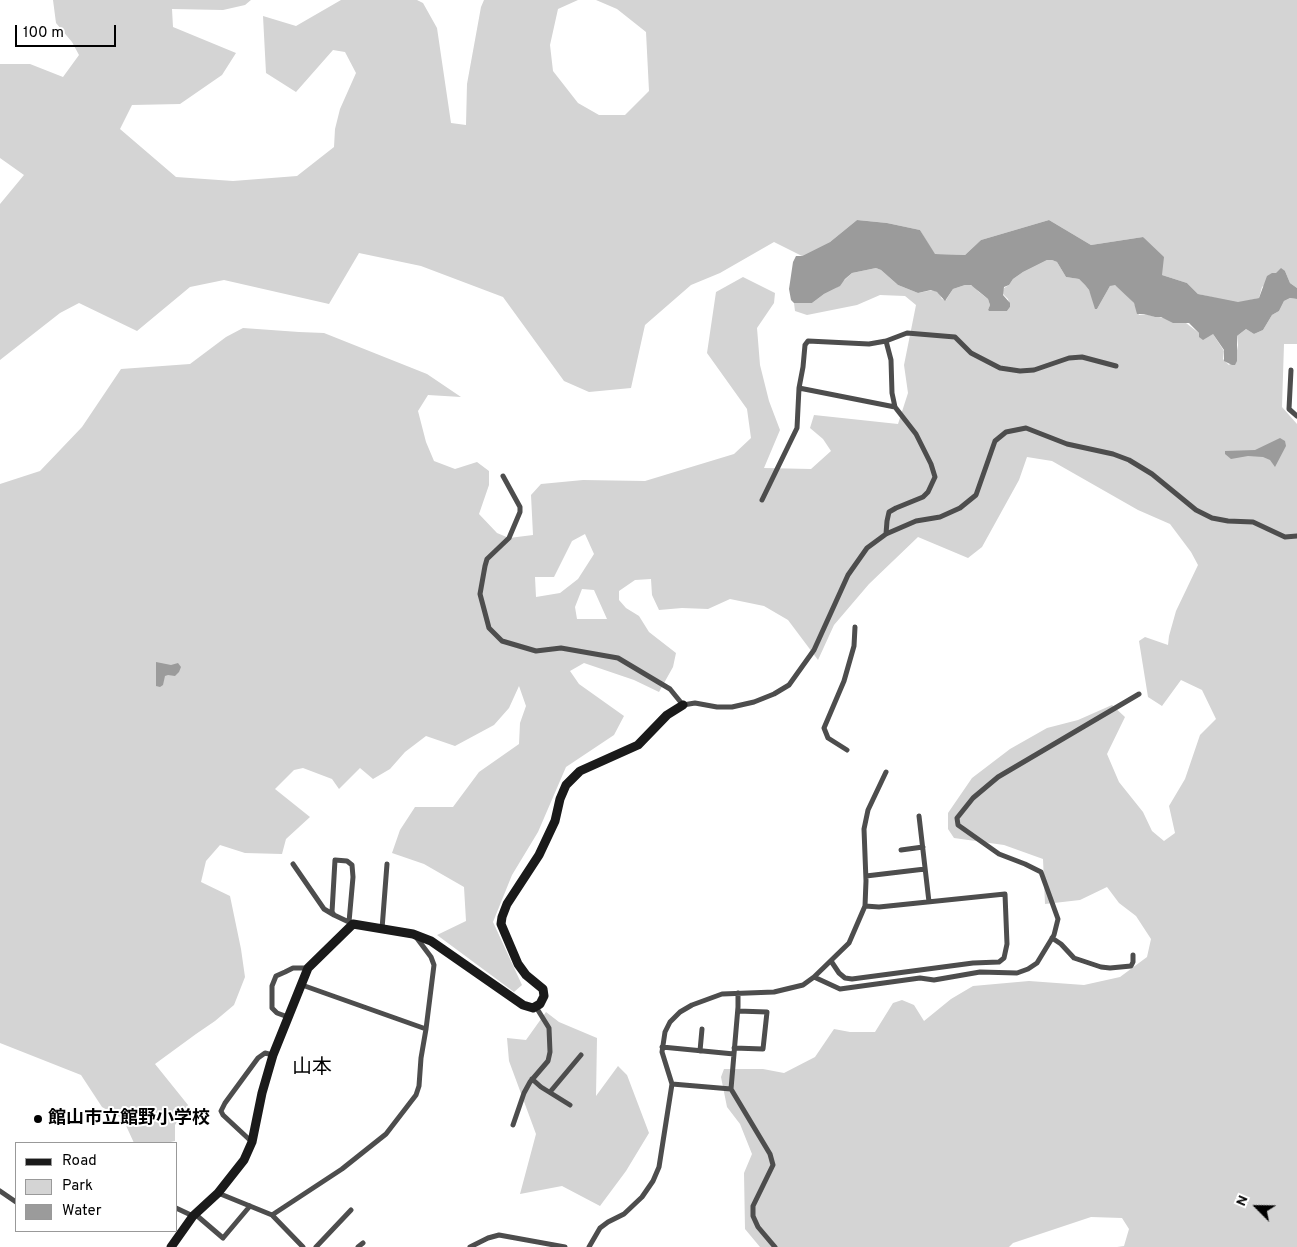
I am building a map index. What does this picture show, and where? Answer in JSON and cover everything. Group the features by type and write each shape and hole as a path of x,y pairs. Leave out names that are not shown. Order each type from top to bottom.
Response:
{"street":[{"path":"762,500 797,428 799,388 805,344 808,341 860,344 886,341 907,333 955,336 971,353 1000,368 1020,371 1034,370 1069,358 1082,357 1116,366"},
{"path":"886,341 891,360 892,393 895,406 919,440 931,464 934,477 928,492 923,498 889,512 886,520 886,534"},
{"path":"1291,370 1289,409 1297,416"},
{"path":"799,388 895,406"},
{"path":"292,864 324,910 351,923 413,934 431,941 523,1005 533,1008 540,1004 544,996 543,989 518,964 501,924 502,917 507,904 539,855 555,820 560,799 566,785 580,772 638,745 667,715 683,705 696,704 716,707 747,704 774,694 789,685 814,650 848,576 867,548 886,534 916,521 940,517 960,508 976,495 995,440 1006,432 1026,428 1067,444 1112,454 1129,460 1152,474 1196,510 1212,518 1253,522 1285,537 1297,536"},
{"path":"503,476 520,507 520,512 509,538 487,559 484,566 480,594 489,628 502,641 536,651 561,648 618,658 670,689 683,705"},
{"path":"847,750 828,738 824,728 844,681 854,646 855,626"},
{"path":"814,977 840,989 920,978 934,980 980,972 1017,973 1028,970 1037,963 1052,938 1058,919 1041,872 999,854 958,824 957,818 973,798 998,777 1139,694"},
{"path":"590,1247 600,1228 634,1206 653,1181 659,1167 672,1084 662,1052 670,1022 680,1012 722,994 774,992 803,985 814,977 849,943 865,906 864,829 868,810 886,772"},
{"path":"919,816 928,902"},
{"path":"900,850 922,848"},
{"path":"171,1247 194,1215 218,1193 244,1160 252,1142 262,1093 273,1055 308,968 351,923 353,877 352,865 347,861 335,860 332,912 334,915"},
{"path":"382,929 387,864"},
{"path":"866,876 925,870"},
{"path":"831,961 839,973 845,978 852,980 972,963 998,962 1004,958 1007,944 1005,894 879,907 865,906"},
{"path":"272,1215 342,1169 386,1134 416,1096 419,1086 434,965 431,957 413,934"},
{"path":"1052,938 1061,944 1074,958 1101,966 1110,968 1131,966 1133,956"},
{"path":"288,1017 277,1013 272,1008 272,986 276,976 293,968 308,968"},
{"path":"302,985 426,1030"},
{"path":"738,993 732,1089 770,1154 772,1164 753,1206 753,1216 758,1227 775,1247"},
{"path":"513,1125 524,1093 532,1079 548,1061 550,1052 549,1028 536,1006"},
{"path":"662,1048 700,1051 763,1049 767,1012 738,1011"},
{"path":"700,1051 702,1029"},
{"path":"252,1142 221,1111 258,1058 265,1053 273,1055"},
{"path":"550,1092 581,1055"},
{"path":"532,1079 570,1105"},
{"path":"672,1084 732,1089"},
{"path":"0,1191 15,1201"},
{"path":"218,1193 272,1215 302,1247"},
{"path":"178,1209 194,1215 223,1238 250,1206"},
{"path":"316,1247 351,1210"},
{"path":"470,1247 499,1235 565,1247"}],"green space":[{"path":"53,0 251,0 245,5 223,10 172,9 173,27 236,53 222,75 180,104 132,105 120,129 176,177 233,181 297,176 334,147 335,129 340,109 356,73 345,52 333,50 296,92 266,73 263,16 296,26 341,0 417,0 423,3 437,28 451,123 466,125 467,84 481,7 484,0 578,0 558,9 550,45 553,71 578,103 599,115 625,115 649,91 646,32 617,9 596,0 1297,0 1297,288 1290,283 1285,271 1262,287 1259,298 1238,303 1198,294 1187,283 1162,275 1143,237 1091,245 1049,220 981,240 965,255 934,254 920,230 887,223 857,220 830,242 802,256 774,242 720,273 691,285 645,325 631,388 589,392 564,381 503,297 421,266 359,253 329,304 224,280 190,287 137,331 79,303 60,313 0,360 0,204 24,175 0,158 0,64 30,64 63,77 79,55 72,42 56,23"},
{"path":"1047,260 1052,260 1057,262 1066,277 1079,279 1085,285 1097,309 1113,284 1119,287 1134,303 1139,315 1146,314 1186,323 1199,333 1213,334 1224,351 1223,359 1229,365 1236,356 1237,336 1246,329 1254,334 1263,330 1272,315 1279,311 1284,301 1290,298 1297,299 1297,344 1284,344 1282,407 1297,424 1297,1247 1117,1247 1124,1246 1129,1229 1122,1218 1091,1217 1013,1243 1009,1247 760,1247 745,1229 744,1173 752,1154 740,1124 727,1107 721,1077 724,1069 763,1069 784,1073 815,1057 834,1029 850,1032 875,1032 893,1003 902,1000 914,1005 924,1021 951,999 973,986 1029,981 1084,985 1120,977 1147,957 1151,939 1136,916 1119,903 1107,887 1080,900 1045,904 1043,859 1004,845 954,838 948,829 948,813 972,778 1010,749 1047,728 1078,720 1112,705 1125,717 1107,754 1119,782 1143,812 1152,831 1164,841 1175,833 1169,806 1185,779 1200,735 1216,719 1202,690 1181,680 1162,706 1148,697 1139,641 1145,637 1168,645 1176,611 1198,565 1191,552 1170,524 1138,510 1052,461 1027,457 1019,480 982,547 968,558 918,537 869,584 834,625 818,660 788,620 764,606 730,599 708,609 682,608 659,610 652,595 651,579 635,580 619,591 619,600 626,608 639,616 649,632 676,653 673,667 659,692 634,680 584,663 570,671 579,684 624,716 614,735 566,767 538,832 512,875 493,922 522,985 514,992 437,935 466,921 464,887 424,864 392,853 400,830 415,807 453,807 479,772 519,744 520,723 526,706 519,686 509,708 494,725 455,746 426,736 405,752 390,769 373,779 360,768 339,789 332,779 303,768 294,770 275,789 310,817 286,839 282,854 245,853 220,845 206,861 201,882 230,896 245,977 234,1005 155,1064 188,1105 175,1125 175,1141 134,1142 123,1119 102,1107 81,1075 0,1043 0,484 40,471 82,427 121,369 190,364 226,337 243,328 324,333 427,374 461,397 428,395 418,411 426,442 434,461 455,469 477,462 489,471 489,485 479,514 497,533 509,538 533,535 531,495 541,484 583,480 645,481 734,454 751,438 747,409 707,353 716,292 743,277 775,293 774,303 757,328 760,365 769,401 780,430 764,468 811,469 831,451 823,439 810,428 814,415 898,424 908,393 904,365 916,305 905,296 880,295 857,305 807,315 795,311 794,303 812,303 836,288 852,273 876,268 898,285 918,293 933,290 939,293 942,299 946,300 953,289 968,284 975,287 988,299 989,311 1007,311 1010,307 1008,299 1002,293 1004,288 1013,279","holes":["585,534 594,554 578,579 560,593 536,597 535,577 554,577 572,541","582,589 594,590 607,619 577,619 575,607"]},
{"path":"546,1012 559,1022 597,1038 596,1096 618,1066 627,1075 649,1133 626,1171 600,1206 562,1186 520,1194 536,1134 509,1061 507,1038 526,1040"}],"water":[{"path":"857,220 887,223 920,230 935,254 965,255 981,240 1049,220 1091,245 1143,237 1164,257 1162,275 1187,283 1198,294 1238,302 1259,298 1267,276 1276,273 1281,268 1285,271 1290,283 1297,288 1297,299 1290,298 1284,301 1279,311 1272,315 1263,330 1254,334 1246,329 1237,336 1237,361 1235,365 1224,361 1224,350 1213,334 1203,340 1189,323 1173,323 1161,317 1137,314 1134,303 1115,285 1110,286 1097,309 1095,309 1089,290 1085,285 1079,279 1066,277 1057,262 1052,260 1047,260 1023,272 1013,279 1009,285 1004,287 1003,295 1010,303 1007,311 989,311 988,299 971,285 953,289 945,301 937,292 931,290 918,293 898,285 876,268 852,273 840,286 812,303 794,303 791,300 789,289 793,262 796,256 802,256 830,242"},
{"path":"1280,438 1285,441 1286,446 1275,467 1270,460 1263,457 1248,456 1231,459 1225,454 1225,451 1255,450"},
{"path":"156,662 171,665 178,663 181,667 175,676 165,676 163,685 160,687 156,686"}],"place":[{"name":"館山市立館野小学校","path":"38,1119"}],"district":[{"name":"山本","path":"312,1069"}]}
